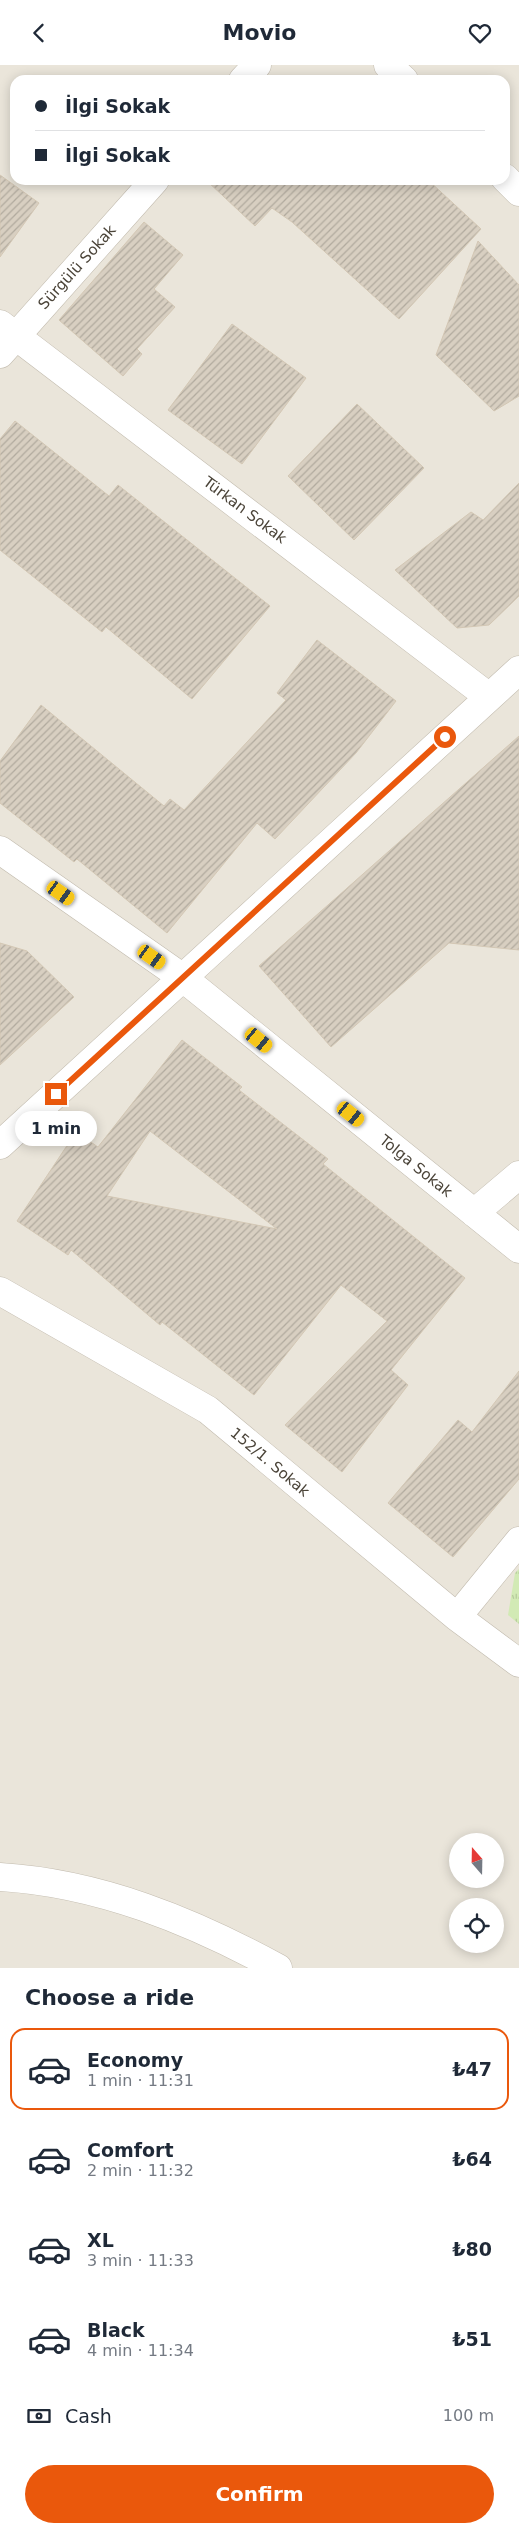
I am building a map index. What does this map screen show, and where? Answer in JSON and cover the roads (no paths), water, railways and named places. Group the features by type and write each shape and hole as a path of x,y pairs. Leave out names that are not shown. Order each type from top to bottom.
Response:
{"street":[{"path":"247,75 256,65"},
{"path":"388,65 399,75"},
{"path":"510,183 519,192"},
{"name":"Sürgülü Sokak","path":"5,338 149,185"},
{"name":"Türkan Sokak","path":"5,338 489,697"},
{"path":"0,1145 489,697 518,673"},
{"name":"Tolga Sokak","path":"0,850 183,978 519,1249"},
{"path":"474,1213 519,1175"},
{"name":"152/1. Sokak","path":"0,1291 208,1410 457,1617 519,1663"},
{"path":"457,1617 519,1541"},
{"path":"0,1877 36,1879 128,1900 230,1942 278,1968"}]}
